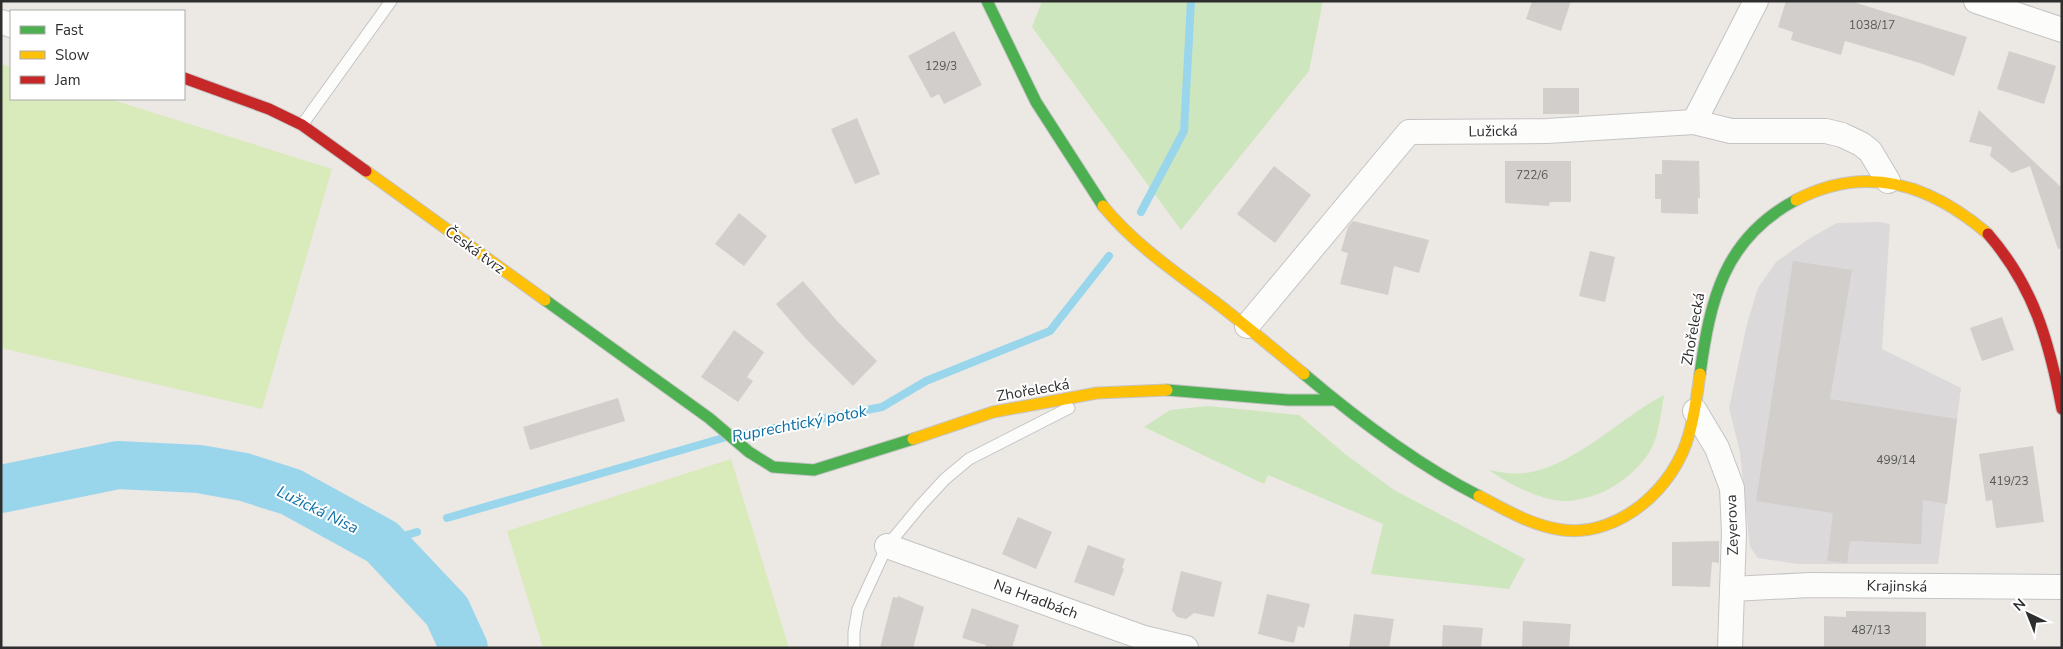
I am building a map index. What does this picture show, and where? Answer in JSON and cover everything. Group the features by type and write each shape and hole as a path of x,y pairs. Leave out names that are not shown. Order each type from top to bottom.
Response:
{"main road":[{"name":"Zhořelecká","path":"987,1 1036,102 1096,197 1116,222 1150,253 1246,326 1335,400 1383,436 1458,486 1530,522 1564,530 1599,528 1619,520 1640,507 1656,492 1681,455 1694,411 1715,292 1723,273 1744,239 1773,214 1815,190 1856,180 1888,181 1938,198 1959,211 1995,240 2023,280 2038,312 2054,368 2062,409"},
{"name":"Česká tvrz","path":"185,78 269,109 302,125 709,418 748,452"},
{"name":"Zhořelecká","path":"748,452 774,466 798,470 814,470 862,457 993,412 1097,393 1178,390 1288,400 1335,400"}],"street":[{"path":"1694,122 1756,1"},
{"path":"1976,1 2003,5 2062,30"},
{"name":"Lužická","path":"1246,326 1409,132 1547,131 1694,122 1731,131 1826,131 1842,135 1870,151 1888,181"},
{"name":"Zeyerova","path":"1694,411 1718,448 1732,488 1734,532 1730,648"},
{"name":"Na Hradbách","path":"887,546 1144,638 1186,648"},
{"name":"Krajinská","path":"1732,589 1810,585 2062,587"}],"lane":[{"path":"302,125 391,1"},
{"path":"854,648 854,632 858,609 887,546 945,478 969,459 1097,393"}],"shaded area":[{"path":"1881,222 1890,224 1882,349 1961,388 1938,564 1798,564 1758,558 1750,547 1740,452 1729,408 1747,324 1758,288 1776,262 1810,238 1837,223"}],"green space":[{"path":"1042,1 1323,1 1309,71 1181,230 1032,27"},
{"path":"1,64 10,67 10,100 113,100 332,169 262,409 1,348"},
{"path":"1664,395 1658,431 1650,451 1625,479 1603,492 1579,499 1558,501 1527,491 1489,470 1505,473 1531,472 1565,460"},
{"path":"1208,406 1299,415 1345,454 1394,490 1525,559 1509,589 1371,574 1383,524 1268,475 1264,484 1144,427 1170,410"},
{"path":"731,459 789,648 543,648 507,531"}],"building":[{"path":"1532,1 1571,1 1561,31 1526,19"},
{"path":"1786,1 1850,1 1967,37 1954,76 1920,63 1845,41 1841,55 1791,40 1793,32 1778,27"},
{"path":"954,31 982,85 944,104 939,94 931,98 908,56"},
{"path":"2009,51 2056,66 2044,104 1997,89"},
{"path":"1543,88 1579,88 1579,114 1543,114"},
{"path":"1979,110 2062,188 2062,248 2058,249 2030,166 2012,173 1990,156 1992,147 1969,142"},
{"path":"857,118 880,174 855,184 831,129"},
{"path":"1662,160 1699,161 1700,198 1698,198 1698,214 1661,213 1661,199 1655,199 1655,174 1662,174"},
{"path":"1505,161 1571,161 1571,202 1550,202 1549,206 1505,203"},
{"path":"1274,166 1311,195 1275,243 1237,214"},
{"path":"739,213 767,236 744,266 715,244"},
{"path":"1353,221 1429,240 1419,273 1394,266 1388,295 1340,284 1348,253 1341,251 1348,227"},
{"path":"1590,251 1615,257 1605,302 1579,296"},
{"path":"1793,261 1852,270 1830,399 1957,419 1947,504 1923,500 1921,544 1850,541 1847,563 1827,561 1833,513 1756,501"},
{"path":"803,281 837,321 877,361 853,386 806,339 776,304"},
{"path":"2002,317 2014,350 1982,361 1970,328"},
{"path":"734,330 764,352 747,377 753,381 738,402 701,377"},
{"path":"618,398 625,421 530,450 523,427"},
{"path":"2033,446 2044,522 1996,528 1992,500 1986,501 1979,454"},
{"path":"1018,517 1052,532 1036,569 1002,554"},
{"path":"1719,541 1719,563 1712,562 1710,587 1672,586 1672,542"},
{"path":"1088,545 1125,559 1122,568 1124,569 1114,596 1074,582"},
{"path":"1181,571 1222,582 1214,617 1194,613 1186,619 1177,617 1172,610"},
{"path":"1267,594 1310,604 1304,628 1298,626 1294,643 1258,634"},
{"path":"898,596 924,607 913,648 880,648 893,597 897,598"},
{"path":"972,608 1019,625 1012,648 985,648 986,645 962,638"},
{"path":"1846,611 1926,612 1926,648 1824,648 1824,616 1846,617"},
{"path":"1354,614 1394,619 1389,648 1349,648"},
{"path":"1523,621 1571,624 1569,648 1522,648"},
{"path":"1443,625 1483,628 1481,648 1442,648"}],"waterway":[{"name":"Ruprechtický potok","path":"1141,212 1184,131 1191,1"},
{"name":"Ruprechtický potok","path":"739,435 882,407 926,381 1050,331 1109,256"},
{"name":"Ruprechtický potok","path":"447,518 723,438"},
{"name":"Lužická Nisa","path":"1,489 118,465 199,469 244,477 291,492 382,542 447,611 464,648"},
{"name":"Ruprechtický potok","path":"382,542 417,532"}],"traffic: fast":[{"path":"987,1 1036,102 1103,206"},
{"path":"1700,374 1709,321 1716,296 1737,252 1752,233 1772,215 1796,200"},
{"path":"545,300 709,418 749,452 773,467 814,470 913,439"},
{"path":"1304,374 1388,440 1433,470 1479,496"},
{"path":"1167,390 1288,400 1335,400"}],"traffic: slow":[{"path":"366,171 545,300"},
{"path":"1796,200 1822,189 1848,183 1873,182 1897,185 1921,192 1944,203 1988,234"},
{"path":"1103,206 1141,245 1304,374"},
{"path":"1479,496 1530,521 1563,530 1584,530 1605,525 1624,517 1658,490 1682,454 1693,419 1700,374"},
{"path":"913,439 993,412 1097,393 1167,390"}],"traffic: jam":[{"path":"185,78 269,109 302,125 366,171"},
{"path":"1988,234 2017,274 2037,316 2051,360 2062,409"}]}
